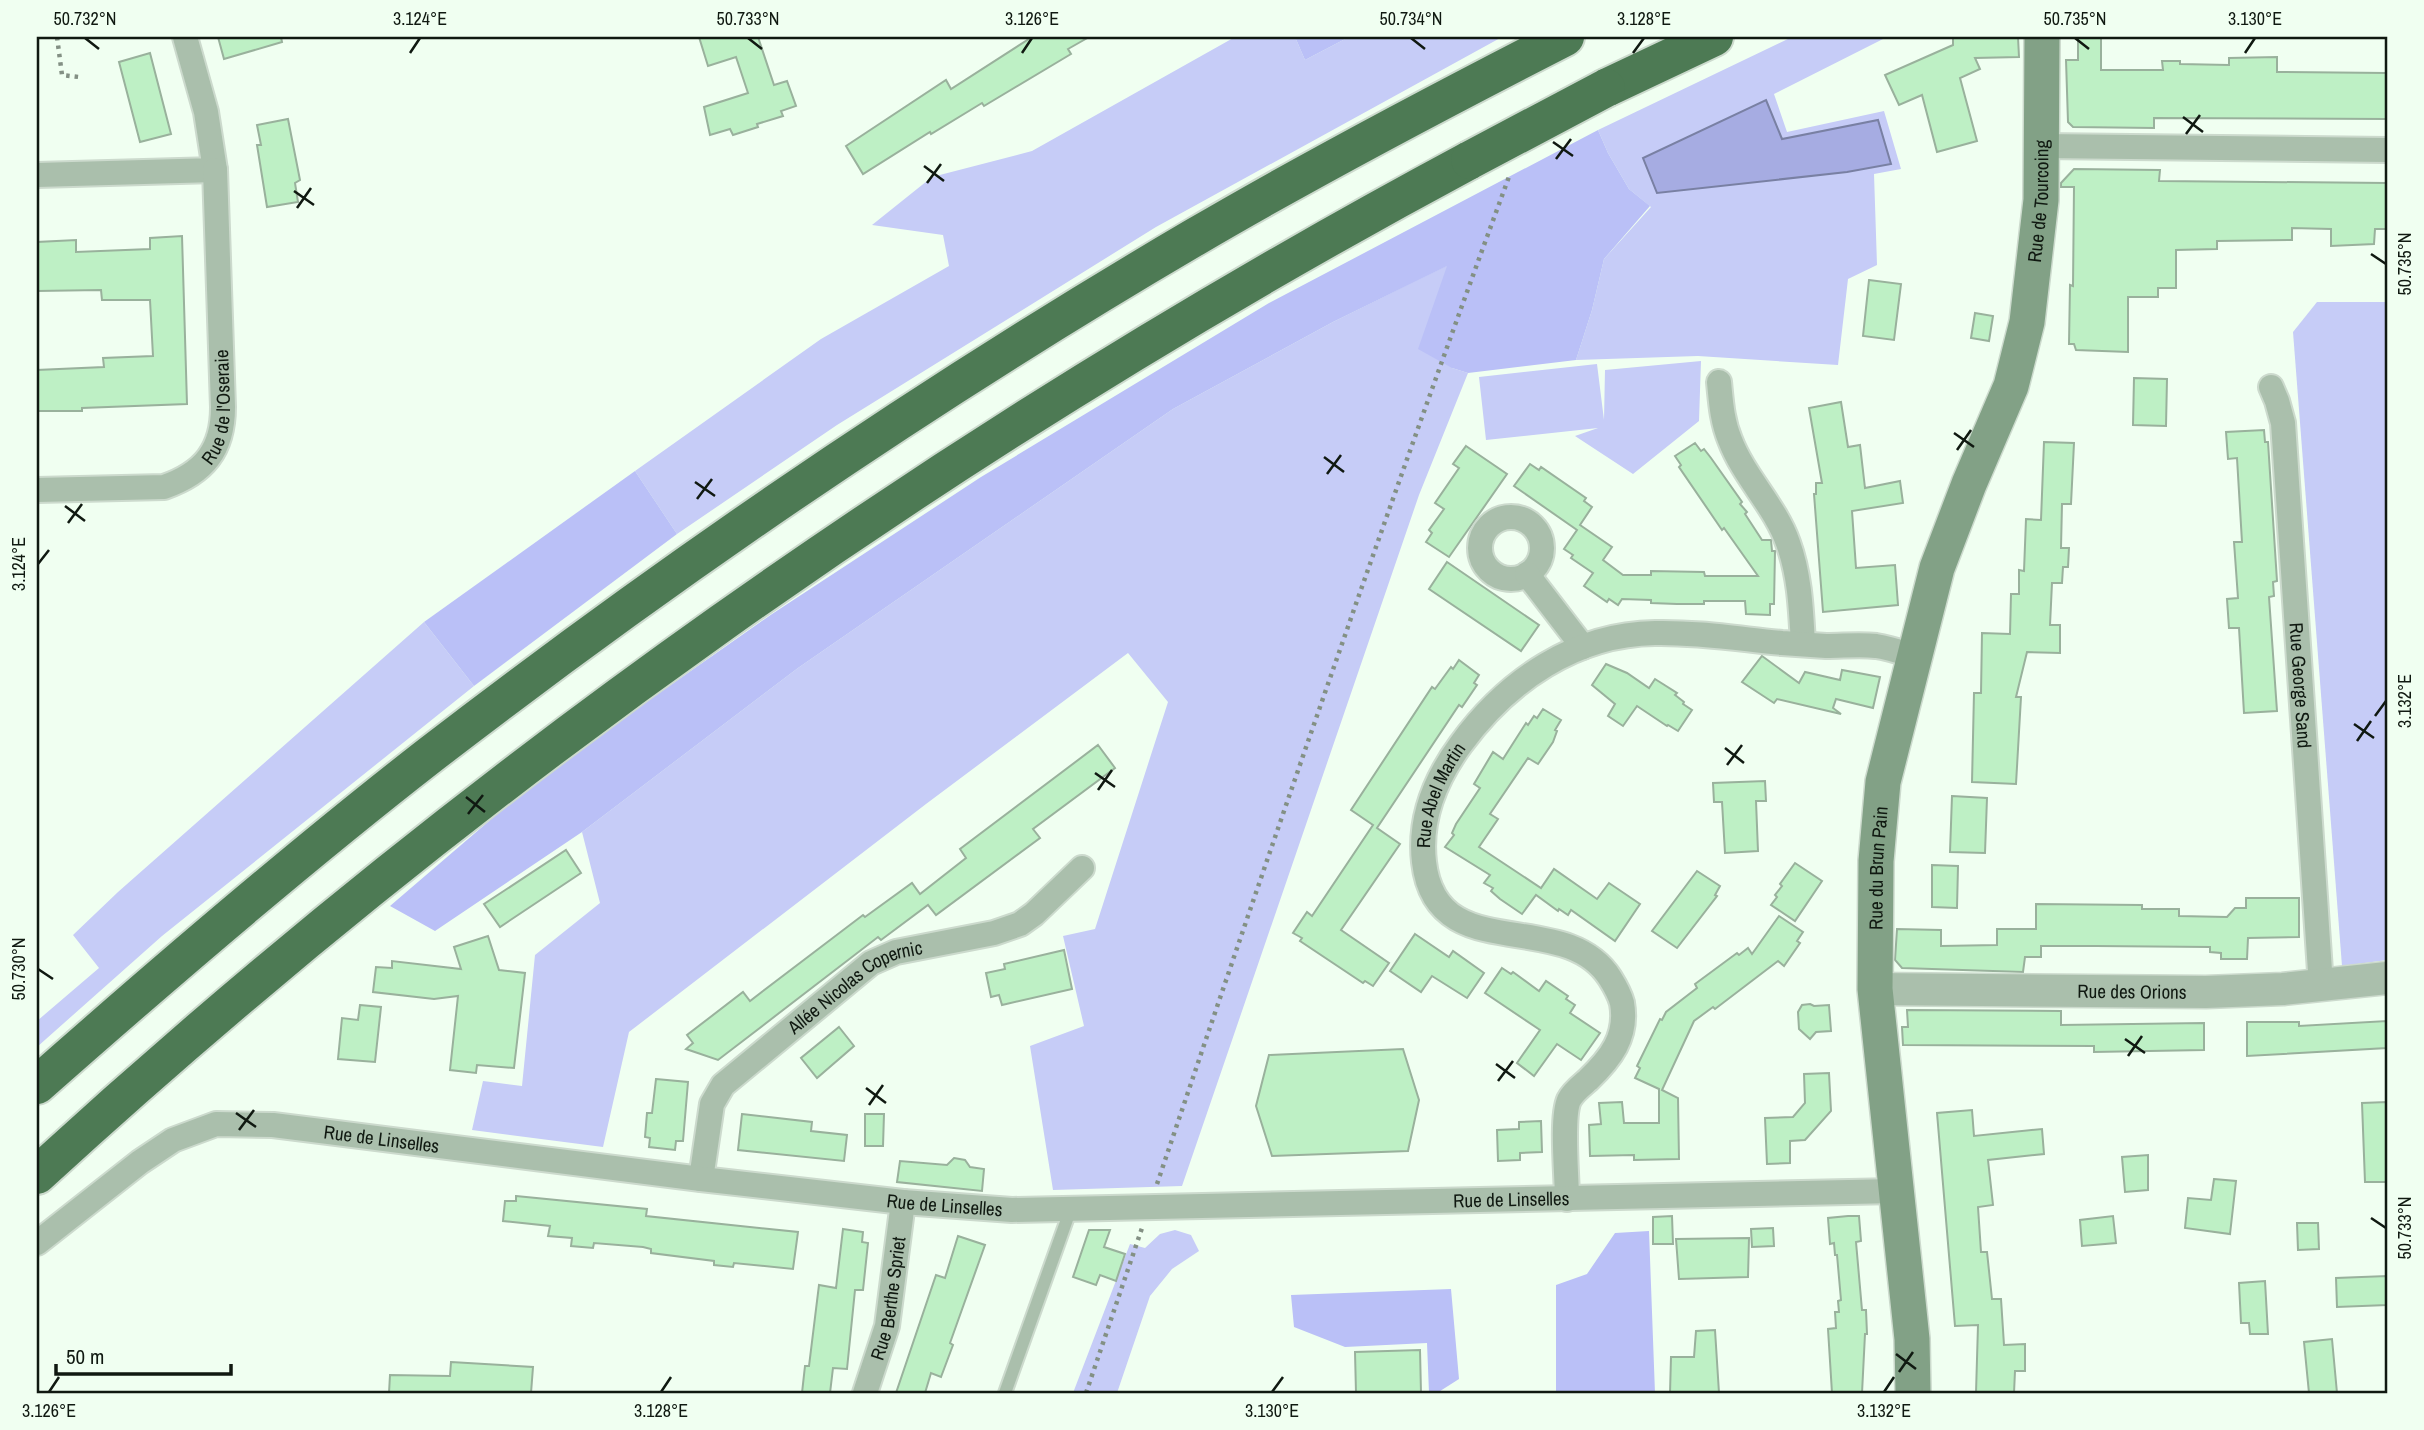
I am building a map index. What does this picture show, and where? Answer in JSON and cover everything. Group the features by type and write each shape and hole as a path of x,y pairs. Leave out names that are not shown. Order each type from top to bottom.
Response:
{"highway":[{"path":"37,1085 185,955 428,756 576,645 758,516 962,380 1194,237 1564,37"},
{"path":"37,1175 235,999 368,890 532,763 719,624 931,480 1161,335 1349,225 1606,88 1714,37"}],"main road":[{"name":"Rue de Tourcoing","path":"2018,364 2027,322 2038,231 2042,146 2042,37"},
{"name":"Rue du Brun Pain","path":"1913,1393 1912,1339 1875,989 1877,824 1883,782 1941,557 1969,484 2003,408 2018,364"}],"street":[{"name":"Rue de l'Oseraie","path":"37,490 164,487 182,481 200,468 214,452 223,428 215,170 206,113 185,37"},
{"path":"2042,146 2387,150"},
{"path":"37,175 215,170"},
{"path":"1719,382 1721,411 1731,442 1768,502 1788,543 1799,583 1802,644"},
{"name":"Rue George Sand","path":"2271,387 2283,423 2321,986"},
{"path":"1527,574 1583,647"},
{"name":"Rue Abel Martin","path":"1567,1199 1566,1109 1576,1090 1602,1067 1618,1044 1623,1017 1622,1002 1605,971 1594,960 1569,945 1464,924 1451,916 1433,893 1427,878 1423,847 1434,789 1451,756 1478,721 1519,682 1550,662 1583,647 1620,637 1657,633 1802,644 1875,646 1914,656"},
{"name":"Allée Nicolas Copernic","path":"701,1179 712,1104 723,1085 860,970 896,952 994,933 1020,924 1034,915 1082,868"},
{"name":"Rue des Orions","path":"1875,989 2206,992 2321,986 2387,978"},
{"name":"Rue de Linselles","path":"37,1243 159,1148 189,1132 216,1124 274,1125 701,1179 993,1210 1070,1211 1896,1191"},
{"name":"Rue Berthe Spriet","path":"865,1393 887,1326 903,1202"}],"lane":[{"path":"1005,1393 1070,1211"}],"path":[{"path":"57,37 62,75 79,77"},
{"path":"1086,1393 1299,766 1510,173"}],"shaded area":[{"path":"1235,37 1295,37 1305,60 1349,37 1502,37 1156,227 837,425 677,534 635,471 821,339 949,266 943,235 872,225 932,177 1032,151"},
{"path":"1295,37 1349,37 1305,60"},
{"path":"1792,37 1887,37 1774,94 1787,132 1884,111 1901,169 1874,174 1877,265 1848,279 1838,365 1698,356 1576,360 1604,259 1651,207 1629,189 1598,130"},
{"path":"1766,100 1782,139 1878,120 1891,164 1847,172 1657,193 1643,158"},
{"path":"1598,130 1629,189 1650,206 1604,259 1576,360 1468,373 1452,368 1418,349 1447,266 1333,322 1173,409 798,668 582,832 435,931 390,906 496,815 608,729 772,614 981,477 1269,303"},
{"path":"1448,265 1452,368 1468,373 1419,495 1182,1186 1053,1190 1030,1046 1084,1026 1063,936 1095,929 1168,702 1128,653 629,1032 603,1147 472,1130 483,1081 522,1086 535,955 600,903 582,832 798,668 1173,409 1333,322"},
{"path":"2317,302 2387,302 2387,960 2342,966 2293,332"},
{"path":"1701,361 1699,421 1633,474 1575,436 1598,428 1486,440 1479,377 1597,364 1604,420 1605,370"},
{"path":"635,471 677,534 474,686 424,622"},
{"path":"424,622 474,686 162,936 37,1047 37,1021 99,968 73,935 118,892"},
{"path":"1175,1230 1191,1235 1199,1251 1172,1269 1150,1296 1117,1393 1073,1393 1130,1244 1145,1248 1160,1234"},
{"path":"1649,1231 1655,1393 1556,1393 1556,1285 1587,1274 1615,1233"},
{"path":"1451,1289 1459,1379 1437,1393 1429,1393 1427,1343 1345,1347 1294,1327 1291,1295"}],"building":[{"path":"218,37 281,37 282,42 224,59"},
{"path":"699,37 758,37 774,85 787,81 796,106 781,111 783,116 757,124 758,127 733,135 730,129 710,135 704,107 748,93 736,57 708,66"},
{"path":"1032,37 1089,37 1068,49 1071,54 984,106 982,103 931,134 930,132 863,174 846,146 946,80 951,89"},
{"path":"1953,37 2018,37 2019,57 1975,58 1980,69 1960,78 1977,141 1937,152 1922,95 1899,105 1885,75 1953,45"},
{"path":"2078,37 2101,37 2101,70 2163,70 2162,61 2229,65 2229,58 2277,57 2277,72 2386,73 2386,119 2154,118 2154,128 2073,127 2068,122 2066,60 2078,60"},
{"path":"150,53 171,134 140,142 119,62"},
{"path":"288,119 300,180 295,183 298,202 267,207 257,145 261,145 257,125"},
{"path":"2074,169 2160,170 2159,181 2387,183 2387,229 2375,229 2374,244 2331,246 2331,229 2292,228 2292,240 2217,241 2217,249 2176,250 2176,288 2158,288 2158,297 2128,297 2128,352 2076,350 2074,344 2069,344 2070,285 2073,286 2074,187 2061,187 2061,183"},
{"path":"182,236 187,404 37,411 37,370 104,367 103,358 153,356 150,300 102,300 101,290 37,291 37,242 76,240 76,252 150,249 150,238"},
{"path":"1869,280 1901,284 1894,340 1863,336"},
{"path":"1975,313 1993,316 1989,341 1971,338"},
{"path":"2134,378 2167,379 2166,426 2133,425"},
{"path":"1841,402 1848,447 1860,445 1865,488 1900,481 1903,503 1852,511 1856,568 1895,565 1898,605 1823,612 1814,494 1816,483 1822,483 1809,408"},
{"path":"2264,430 2265,442 2268,442 2277,581 2273,582 2274,596 2269,597 2277,711 2244,713 2239,628 2229,628 2227,599 2238,598 2234,542 2242,542 2237,458 2228,459 2226,432"},
{"path":"2044,442 2074,443 2071,504 2062,504 2061,548 2069,548 2068,567 2063,567 2062,583 2052,583 2050,625 2060,625 2060,653 2027,652 2016,697 2021,697 2016,784 1972,782 1974,693 1981,693 1982,633 2010,634 2011,594 2019,594 2019,570 2024,571 2026,519 2041,520"},
{"path":"1695,443 1701,451 1704,449 1742,502 1740,504 1747,512 1745,514 1762,540 1771,540 1772,551 1775,551 1774,604 1770,604 1770,615 1746,614 1745,601 1677,604 1622,599 1618,605 1609,599 1607,602 1584,586 1593,573 1571,558 1573,555 1564,549 1577,530 1514,486 1530,464 1539,470 1541,467 1586,498 1584,501 1592,507 1580,525 1612,547 1603,560 1623,575 1651,575 1651,571 1704,572 1705,576 1758,576 1724,528 1722,530 1679,467 1681,465 1675,456"},
{"path":"1466,446 1507,474 1449,557 1426,542 1432,533 1429,530 1444,509 1435,503 1459,468 1453,464"},
{"path":"1447,562 1539,625 1521,651 1429,589"},
{"path":"1762,656 1799,683 1805,672 1840,680 1842,670 1880,677 1873,708 1836,699 1833,708 1841,714 1777,699 1774,703 1742,682"},
{"path":"1459,660 1479,675 1474,683 1477,685 1462,707 1459,705 1377,828 1400,844 1341,930 1389,963 1373,986 1365,981 1363,983 1300,941 1302,938 1293,933 1307,912 1312,916 1373,825 1351,810 1432,687 1435,689"},
{"path":"1606,664 1627,673 1649,688 1655,679 1677,693 1675,695 1692,710 1678,731 1637,706 1623,726 1608,716 1615,704 1592,685"},
{"path":"1543,709 1561,720 1555,730 1557,731 1553,742 1538,764 1528,758 1490,814 1498,819 1479,847 1541,888 1554,869 1597,899 1609,883 1640,904 1615,941 1571,910 1568,915 1559,909 1558,911 1536,895 1522,914 1500,899 1491,891 1493,888 1484,883 1490,875 1445,847 1454,835 1452,833 1456,824 1480,788 1474,784 1493,752 1503,759 1526,723 1528,725 1534,716 1537,718"},
{"path":"1098,745 1115,768 1033,829 1040,838 936,915 928,905 881,940 878,937 718,1060 686,1049 693,1043 687,1035 743,992 750,1001 863,915 865,917 912,883 920,894 966,858 960,849"},
{"path":"1765,781 1766,801 1756,801 1758,851 1725,853 1722,802 1714,802 1713,783"},
{"path":"1952,796 1987,798 1985,853 1950,852"},
{"path":"566,850 581,873 500,927 484,904"},
{"path":"1795,863 1822,881 1795,921 1771,905 1782,886 1780,884"},
{"path":"1932,865 1958,866 1957,908 1932,907"},
{"path":"1697,871 1720,886 1715,895 1717,896 1677,948 1652,931"},
{"path":"2246,898 2299,898 2299,937 2248,938 2247,959 2221,959 2221,953 2210,952 2210,947 2041,946 2041,957 2025,957 2023,972 1902,968 1895,960 1897,929 1941,930 1941,946 1997,945 1997,929 2036,929 2036,904 2142,905 2142,909 2179,909 2179,916 2227,917 2235,908 2246,908"},
{"path":"1779,916 1803,932 1797,941 1800,943 1784,966 1778,961 1715,1009 1713,1007 1694,1021 1662,1090 1678,1098 1679,1159 1634,1160 1634,1155 1590,1156 1589,1125 1601,1124 1599,1103 1622,1102 1624,1123 1659,1123 1659,1089 1635,1078 1640,1068 1637,1066 1660,1019 1697,988 1695,984 1737,953 1739,955 1748,948 1752,954"},
{"path":"1415,934 1449,957 1453,951 1484,973 1467,998 1432,976 1421,992 1390,971"},
{"path":"488,936 499,970 525,973 514,1068 477,1065 476,1073 450,1070 458,996 434,999 373,992 376,967 392,968 392,961 461,969 454,947"},
{"path":"1064,950 1072,989 1002,1005 999,995 991,997 986,973 1005,969 1004,964"},
{"path":"1502,968 1511,974 1513,972 1539,991 1546,981 1568,996 1566,999 1575,1005 1570,1013 1600,1033 1581,1060 1557,1044 1534,1076 1517,1063 1540,1030 1485,993"},
{"path":"360,1005 381,1007 375,1062 338,1059 342,1018 358,1020"},
{"path":"1802,1005 1829,1005 1831,1031 1816,1032 1810,1039 1799,1029 1798,1012"},
{"path":"1907,1010 2061,1011 2061,1025 2204,1023 2204,1050 2094,1052 2094,1046 1903,1045 1902,1027 1908,1027"},
{"path":"2387,1021 2387,1048 2247,1056 2247,1022 2299,1022 2299,1026"},
{"path":"839,1027 854,1046 817,1078 801,1058"},
{"path":"1403,1049 1419,1100 1408,1151 1272,1156 1256,1106 1269,1055"},
{"path":"1829,1073 1831,1111 1805,1140 1790,1141 1790,1163 1767,1164 1765,1118 1793,1117 1805,1103 1804,1074"},
{"path":"656,1079 688,1082 683,1141 676,1141 675,1150 649,1147 650,1138 645,1137 647,1113 652,1113"},
{"path":"2387,1102 2387,1182 2365,1182 2362,1103"},
{"path":"1972,1110 1974,1136 2042,1129 2044,1154 1988,1160 1993,1205 1978,1207 1981,1252 1987,1252 1992,1299 2001,1299 2004,1345 2025,1344 2025,1371 2015,1371 2014,1393 1976,1393 1978,1325 1955,1326 1937,1113"},
{"path":"742,1114 812,1122 811,1131 847,1135 844,1161 738,1150"},
{"path":"865,1114 884,1114 883,1146 865,1146"},
{"path":"1541,1121 1542,1152 1520,1153 1520,1160 1498,1161 1497,1130 1519,1129 1519,1122"},
{"path":"2148,1155 2148,1190 2125,1192 2122,1157"},
{"path":"954,1158 965,1160 970,1167 984,1169 982,1191 897,1182 900,1161 947,1165"},
{"path":"2214,1179 2236,1181 2230,1234 2185,1228 2188,1198 2211,1200"},
{"path":"516,1196 647,1209 646,1216 798,1232 793,1269 734,1263 733,1267 714,1265 714,1261 651,1253 651,1249 643,1247 594,1243 593,1248 571,1246 572,1238 548,1236 550,1226 503,1221 505,1201 516,1201"},
{"path":"1672,1216 1673,1244 1653,1244 1653,1217"},
{"path":"1859,1216 1861,1241 1856,1242 1862,1310 1866,1310 1867,1334 1862,1393 1832,1393 1828,1329 1836,1328 1835,1312 1839,1312 1838,1301 1841,1300 1837,1255 1834,1243 1830,1244 1828,1218"},
{"path":"2113,1216 2116,1243 2082,1246 2080,1220"},
{"path":"2297,1223 2318,1223 2319,1249 2298,1250"},
{"path":"1773,1228 1774,1246 1752,1247 1751,1229"},
{"path":"843,1229 863,1232 862,1242 868,1243 863,1290 855,1290 847,1369 833,1368 830,1393 802,1393 805,1366 809,1366 819,1285 836,1288"},
{"path":"1089,1230 1110,1230 1104,1247 1125,1254 1116,1281 1100,1275 1096,1285 1073,1277"},
{"path":"958,1236 985,1245 950,1343 953,1345 941,1377 931,1373 925,1393 896,1393 936,1275 945,1278"},
{"path":"1749,1238 1748,1277 1679,1279 1676,1239"},
{"path":"2387,1276 2387,1305 2337,1307 2336,1278"},
{"path":"2265,1281 2268,1334 2250,1334 2249,1323 2241,1323 2239,1283"},
{"path":"1715,1330 1719,1393 1670,1393 1671,1357 1694,1357 1696,1331"},
{"path":"2332,1339 2337,1393 2309,1393 2304,1342"},
{"path":"1420,1350 1421,1393 1356,1393 1355,1352"},
{"path":"451,1362 533,1367 531,1393 389,1393 390,1375 450,1376"}]}
